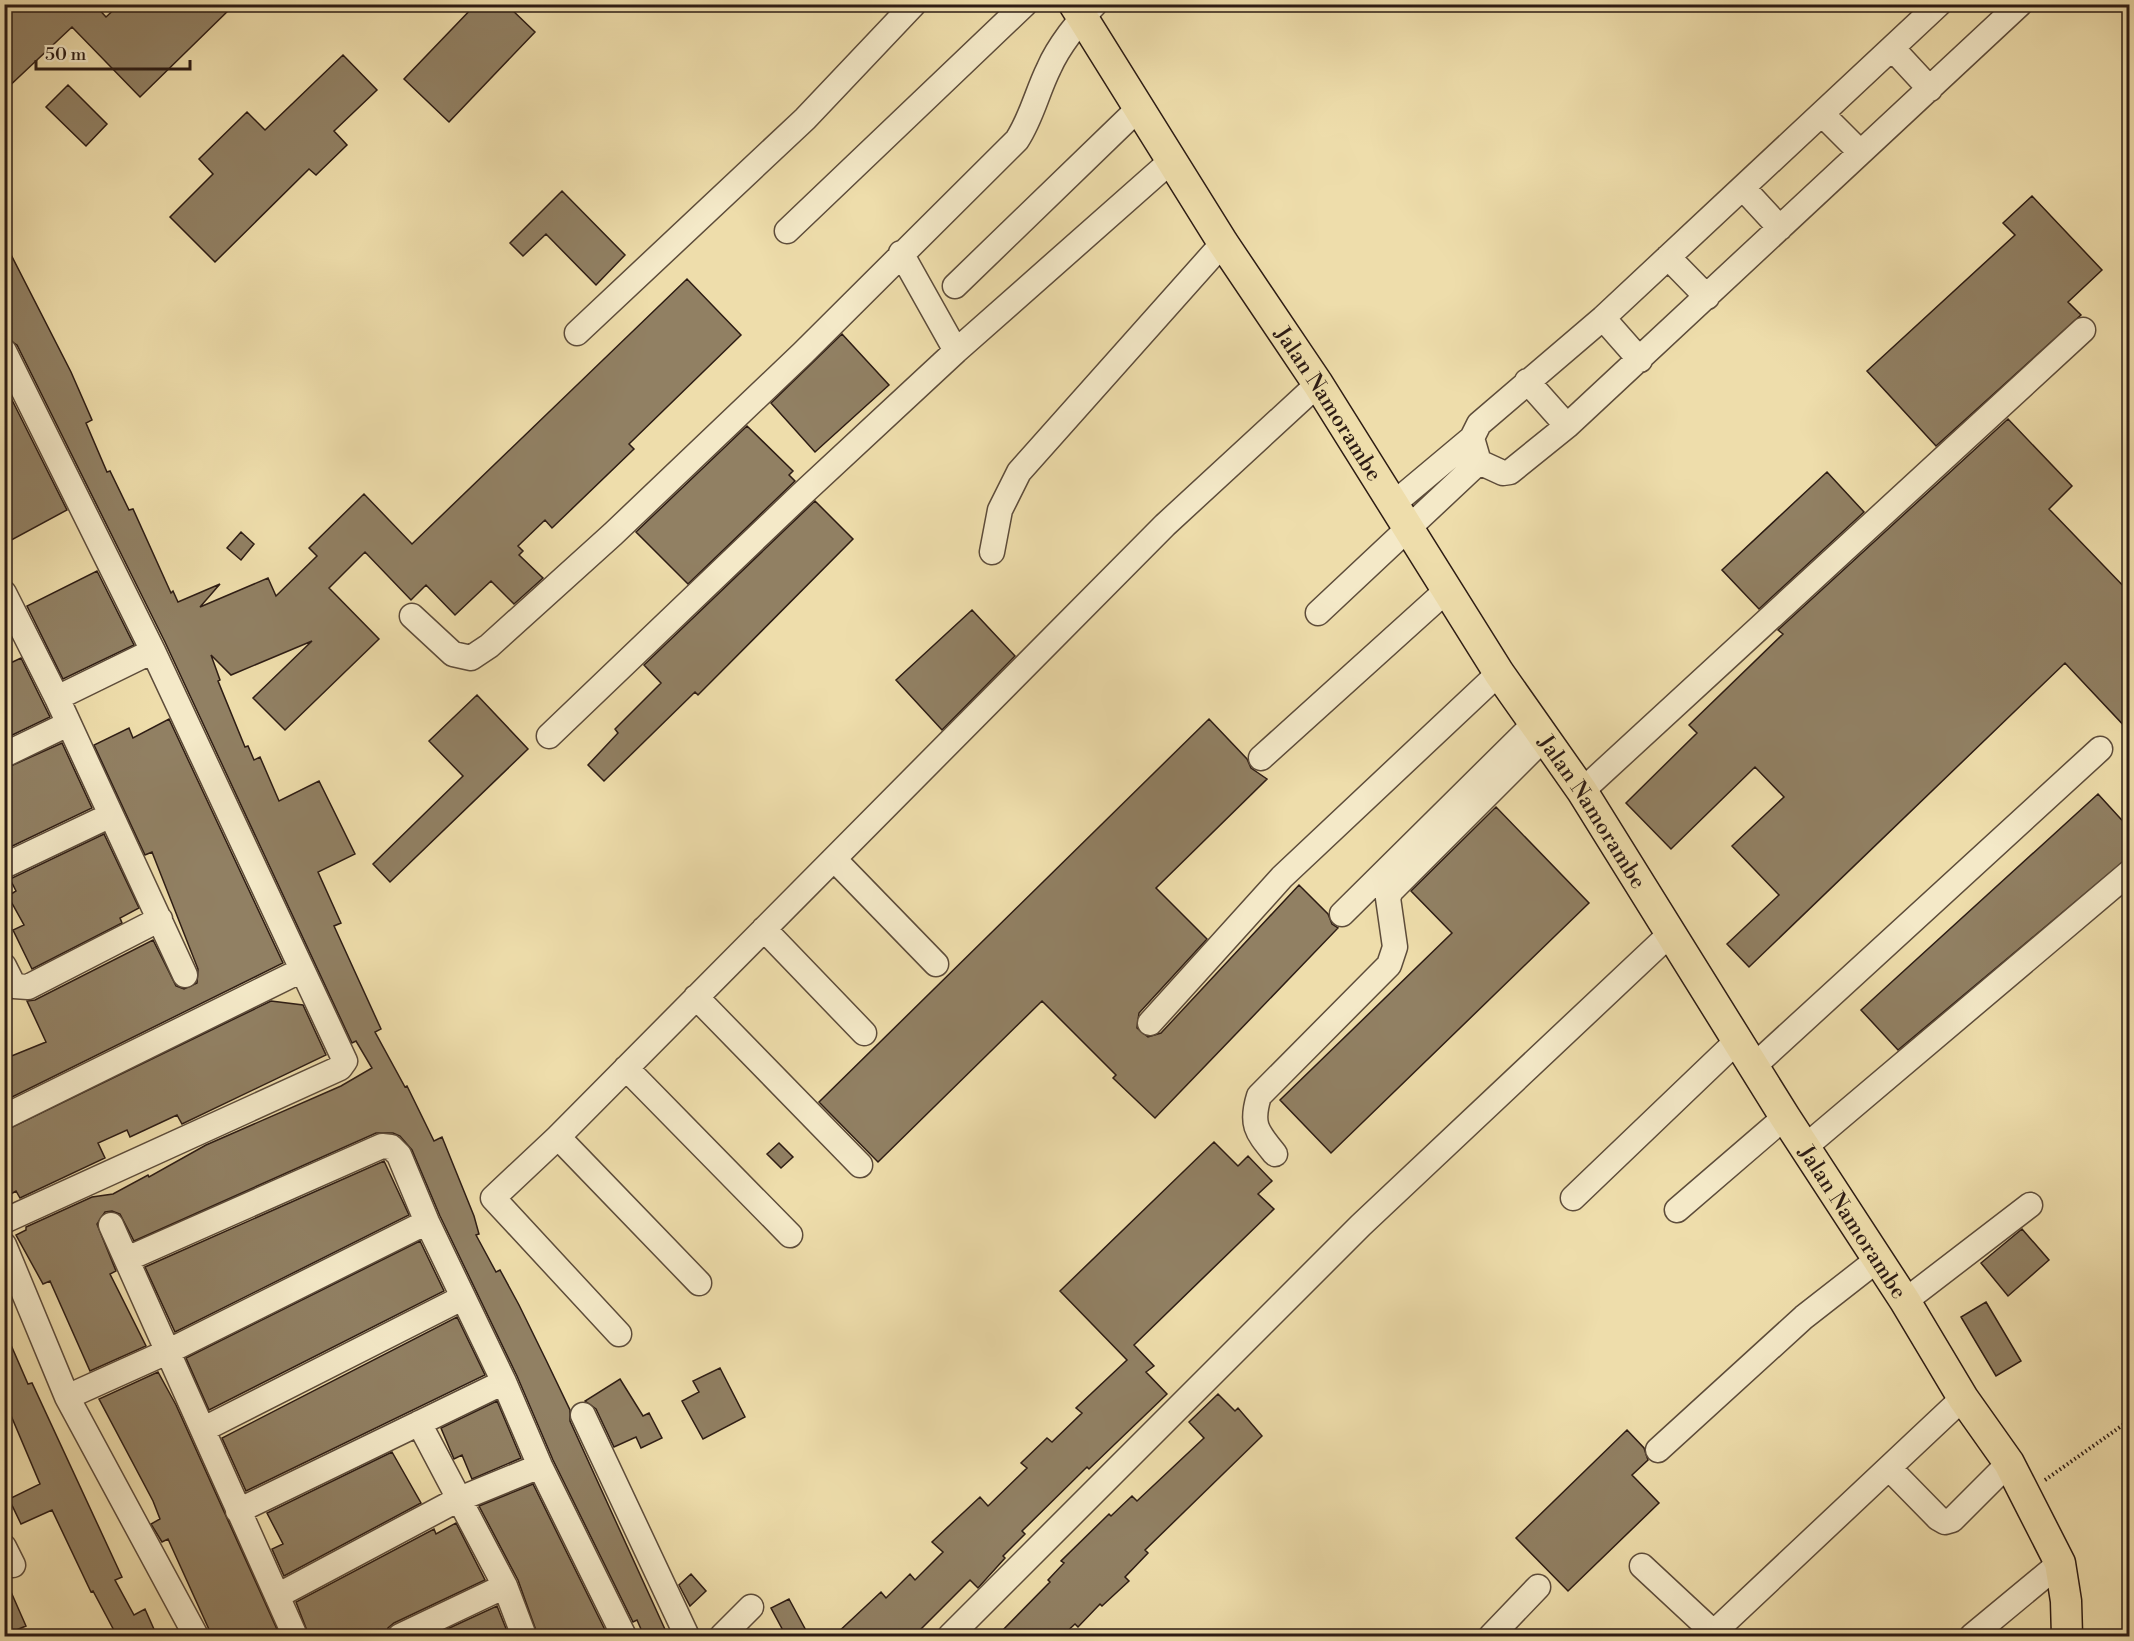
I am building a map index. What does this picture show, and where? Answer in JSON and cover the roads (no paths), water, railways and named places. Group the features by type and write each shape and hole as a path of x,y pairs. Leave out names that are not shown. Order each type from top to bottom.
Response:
{"main road":[{"name":"Jalan Namorambe","path":"1084,9 1140,107 1223,243 1318,384 1499,673 1582,791 1669,935 1785,1118 1905,1300 1963,1398 2009,1463 2060,1563 2066,1601 2067,1636"}],"street":[{"path":"577,333 805,119 915,4"},
{"path":"787,231 1025,4"},
{"path":"1392,505 1472,438 1479,424 1603,318 1939,4"},
{"path":"1479,462 1503,472 1510,472 1568,426 1930,88 2008,8"},
{"path":"412,616 453,654 471,658 478,655 613,534 803,353 1017,140 1027,125 1049,66 1084,9"},
{"path":"1892,48 1930,88"},
{"path":"955,286 1140,107"},
{"path":"1822,114 1860,152"},
{"path":"549,736 802,494 956,351 1172,160"},
{"path":"1743,188 1780,228"},
{"path":"992,552 1000,510 1020,472 1223,243"},
{"path":"901,253 956,351"},
{"path":"1668,257 1707,297"},
{"path":"1603,318 1640,360"},
{"path":"1582,791 2084,330"},
{"path":"4,351 153,651 302,970 345,1056 343,1066 4,1221"},
{"path":"1527,381 1568,426"},
{"path":"620,1334 493,1198 558,1137 1165,525 1318,384"},
{"path":"1472,438 1479,462"},
{"path":"1318,613 1479,462"},
{"path":"1261,758 1447,590"},
{"path":"4,593 14,636 57,698 185,975"},
{"path":"57,698 153,651"},
{"path":"1150,1023 1282,877 1499,673"},
{"path":"4,755 68,724"},
{"path":"1342,914 1539,731"},
{"path":"1275,1154 1255,1129 1255,1109 1259,1096 1389,965 1395,947 1388,898 1391,891 1539,731"},
{"path":"1754,1066 2100,749"},
{"path":"4,866 111,815"},
{"path":"834,859 936,964"},
{"path":"1805,1147 2130,872"},
{"path":"4,966 14,986 28,987 160,919"},
{"path":"765,929 864,1033"},
{"path":"950,1636 1361,1225 1669,935"},
{"path":"4,1117 302,970"},
{"path":"696,997 860,1165"},
{"path":"1573,1198 1737,1041"},
{"path":"626,1068 790,1235"},
{"path":"1677,1210 1785,1118"},
{"path":"558,1137 699,1283"},
{"path":"128,1259 382,1146 391,1147 399,1155 426,1222 504,1382 540,1466 624,1636"},
{"path":"1905,1300 2030,1205"},
{"path":"67,1396 167,1352 426,1222"},
{"path":"111,1225 296,1636"},
{"path":"4,1245 67,1396 196,1636"},
{"path":"1658,1450 1804,1317 1877,1260"},
{"path":"204,1429 462,1298"},
{"path":"238,1511 504,1382"},
{"path":"1642,1566 1712,1635 1963,1398"},
{"path":"583,1415 687,1636"},
{"path":"419,1423 457,1500 505,1586 524,1636"},
{"path":"1890,1469 1938,1518 1945,1522 1952,1520 2009,1463"},
{"path":"277,1596 457,1500 540,1466"},
{"path":"1972,1636 2060,1563"},
{"path":"400,1636 505,1586"},
{"path":"1491,1636 1538,1587"},
{"path":"722,1636 751,1607"}]}
